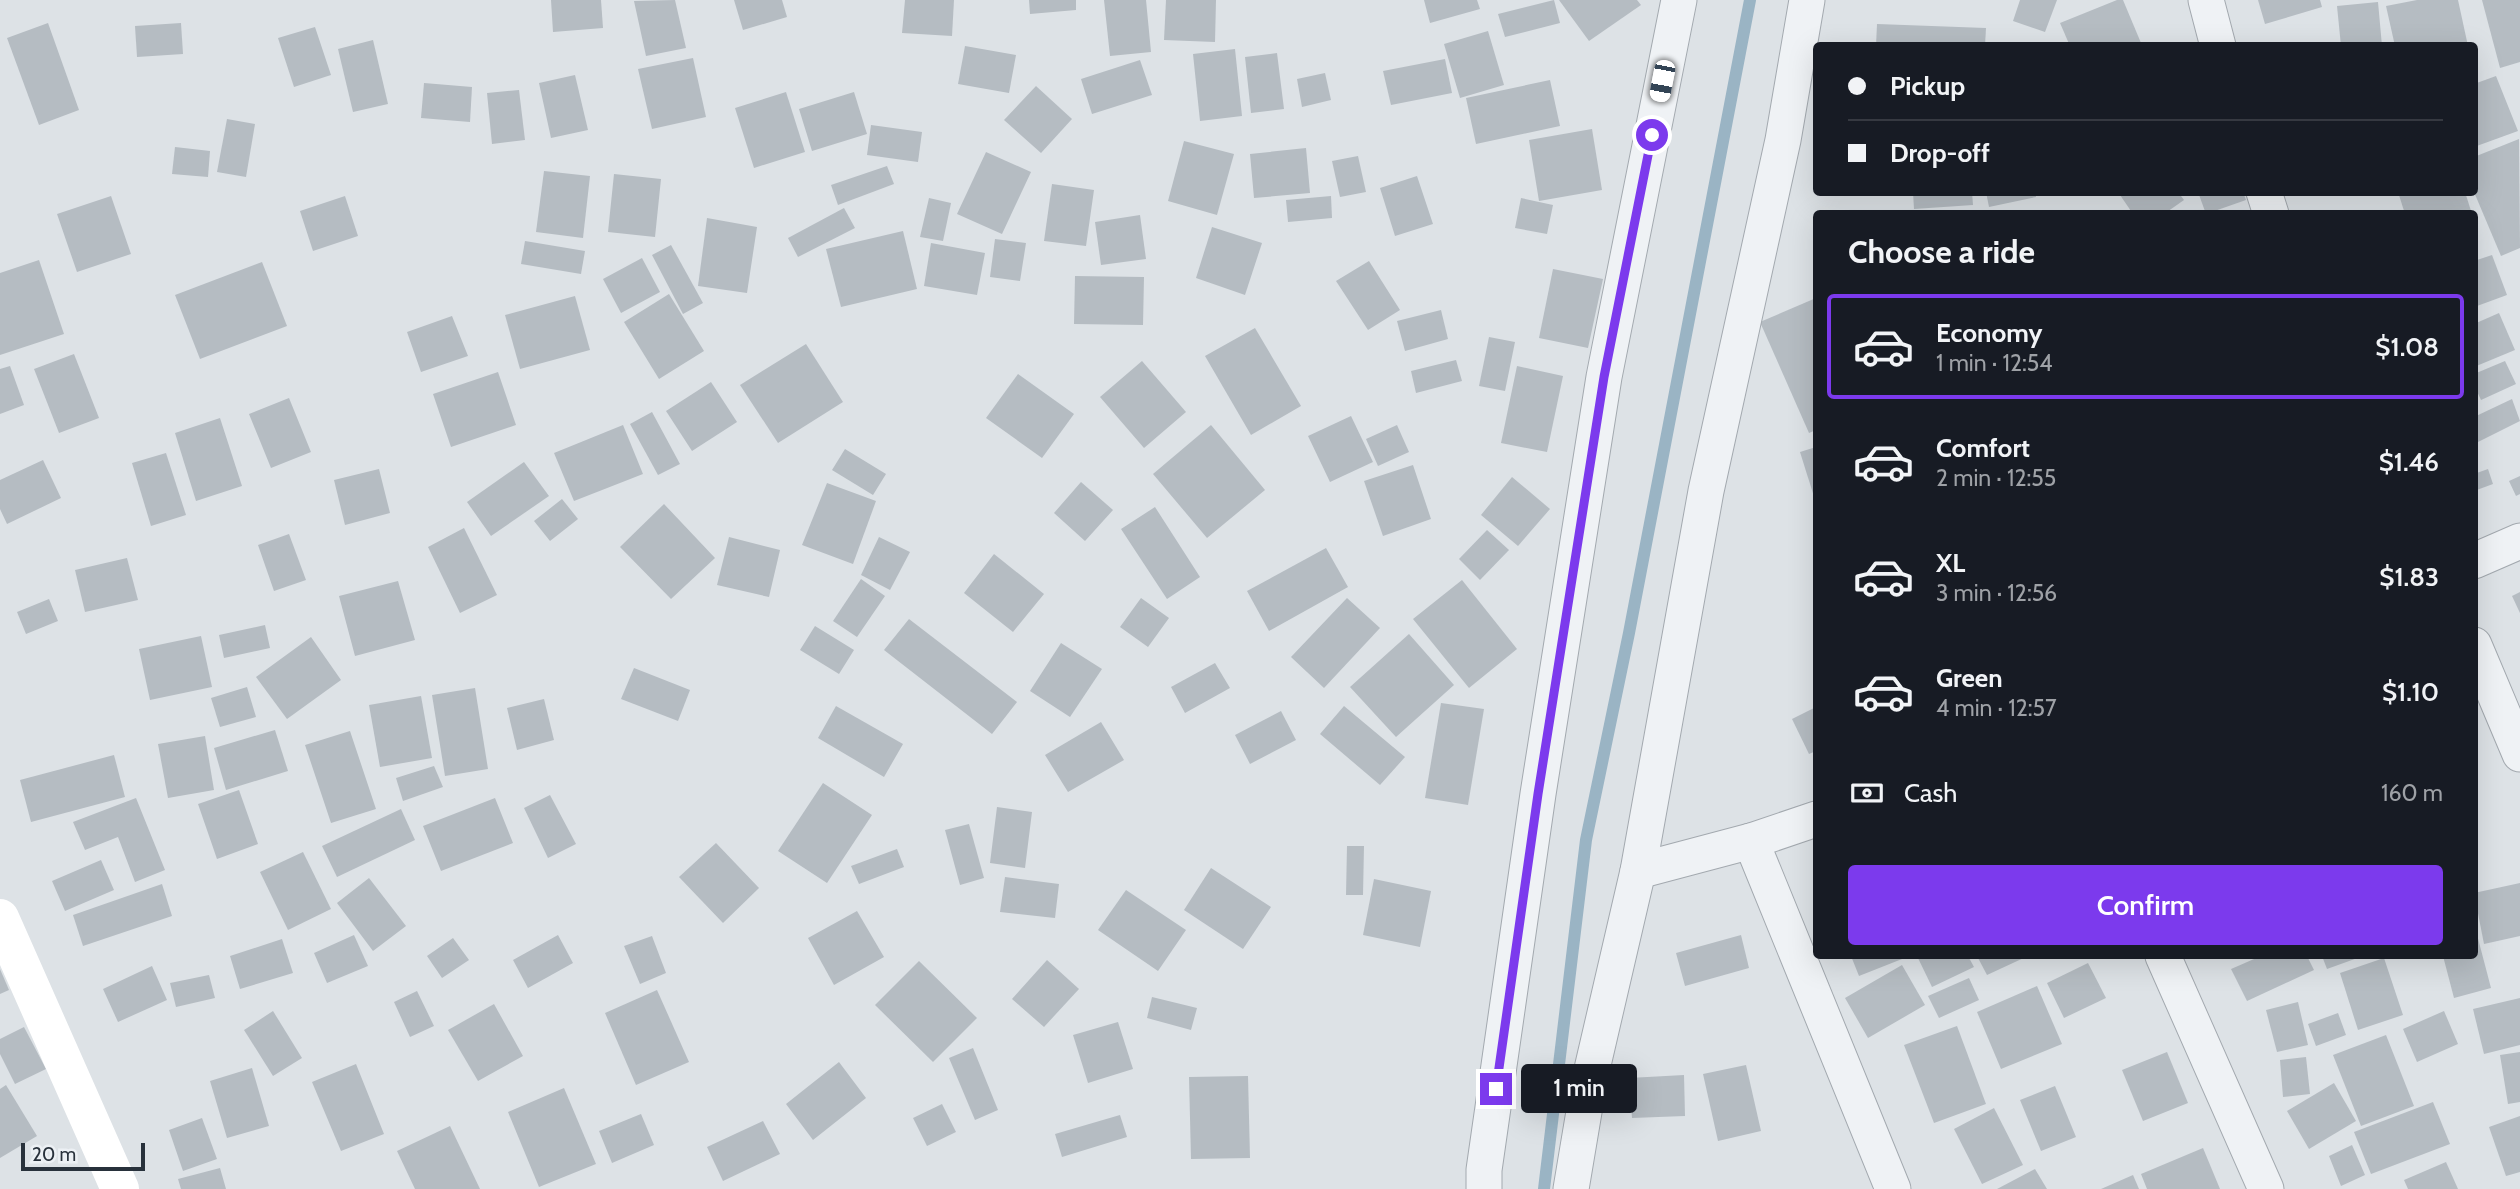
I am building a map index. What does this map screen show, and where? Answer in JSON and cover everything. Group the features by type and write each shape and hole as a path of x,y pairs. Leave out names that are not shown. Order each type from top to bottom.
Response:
{"street":[{"path":"1484,1189 1486,1156 1538,794 1604,377 1679,0"},
{"path":"1571,1189 1589,1082 1639,871 1706,492 1783,140 1807,0"},
{"path":"2206,0 2217,42"},
{"path":"2478,559 2520,541"},
{"path":"2478,654 2520,754"},
{"path":"1639,871 1751,841 1813,820"},
{"path":"1751,841 1893,1189"},
{"path":"0,918 120,1189"},
{"path":"2164,959 2266,1189"}],"building":[{"path":"551,0 601,0 603,28 553,32"},
{"path":"675,0 686,48 646,56 634,1"},
{"path":"734,0 782,0 787,17 743,30"},
{"path":"905,0 954,0 952,36 902,33"},
{"path":"1029,0 1076,0 1076,10 1030,14"},
{"path":"1104,0 1146,0 1151,52 1110,56"},
{"path":"1166,0 1216,0 1215,42 1164,40"},
{"path":"1424,0 1477,0 1480,9 1430,23"},
{"path":"1554,0 1560,23 1505,37 1498,14"},
{"path":"1559,0 1637,0 1641,5 1589,41"},
{"path":"2020,0 2057,0 2045,32 2013,21"},
{"path":"2123,0 2141,42 2068,42 2060,23"},
{"path":"2258,0 2320,0 2322,7 2265,24"},
{"path":"2417,0 2458,0 2467,42 2394,42 2386,6"},
{"path":"2482,0 2520,0 2520,62 2500,68"},
{"path":"2378,2 2382,42 2341,42 2337,6"},
{"path":"48,23 79,110 39,125 7,38"},
{"path":"181,23 183,54 137,57 135,26"},
{"path":"1877,24 1986,28 1985,42 1876,42"},
{"path":"315,27 331,75 294,87 278,38"},
{"path":"1488,31 1504,85 1460,98 1444,44"},
{"path":"373,40 388,104 353,112 338,49"},
{"path":"965,46 1016,55 1009,93 958,84"},
{"path":"1235,49 1242,116 1200,121 1193,54"},
{"path":"1277,53 1284,109 1251,113 1245,57"},
{"path":"693,58 706,117 652,129 638,69"},
{"path":"1445,59 1452,93 1391,105 1383,71"},
{"path":"1140,60 1152,95 1092,114 1081,79"},
{"path":"1325,73 1331,100 1302,107 1297,79"},
{"path":"575,75 588,130 551,138 539,83"},
{"path":"2496,76 2518,131 2478,146 2478,83"},
{"path":"1550,80 1560,126 1476,144 1466,98"},
{"path":"424,83 472,87 470,122 421,118"},
{"path":"1036,86 1072,119 1041,153 1004,120"},
{"path":"519,90 525,140 492,144 487,93"},
{"path":"786,92 805,152 754,168 735,108"},
{"path":"854,92 867,134 812,151 799,109"},
{"path":"227,119 255,124 246,177 217,172"},
{"path":"871,125 922,132 918,162 867,155"},
{"path":"1592,129 1602,190 1539,201 1529,140"},
{"path":"2519,139 2520,248 2501,256 2476,196 2478,196 2478,155"},
{"path":"1184,141 1234,154 1217,215 1168,201"},
{"path":"175,147 210,151 208,177 172,174"},
{"path":"1306,148 1310,193 1254,198 1250,154"},
{"path":"986,152 1031,172 1002,234 957,214"},
{"path":"1358,156 1366,192 1340,197 1332,161"},
{"path":"887,166 894,184 838,205 831,185"},
{"path":"544,171 590,176 583,238 536,232"},
{"path":"614,174 661,179 655,237 608,232"},
{"path":"1417,176 1433,224 1395,236 1380,188"},
{"path":"1052,184 1094,190 1086,246 1044,241"},
{"path":"111,196 131,254 77,272 57,214"},
{"path":"345,196 358,236 313,251 300,211"},
{"path":"1331,196 1332,218 1288,222 1286,200"},
{"path":"1913,196 1972,196 1973,205 1914,209"},
{"path":"1987,196 2036,196 2036,197 1989,207"},
{"path":"2121,196 2181,196 2184,200 2170,210 2130,210"},
{"path":"2199,196 2244,196 2246,200 2217,210 2205,210"},
{"path":"2399,196 2466,196 2471,210 2404,210"},
{"path":"929,198 951,203 943,241 920,237"},
{"path":"1521,198 1553,205 1547,234 1515,228"},
{"path":"844,208 855,228 798,257 788,238"},
{"path":"1140,215 1146,259 1101,265 1095,222"},
{"path":"707,218 757,227 747,293 698,286"},
{"path":"1212,227 1262,243 1245,295 1196,278"},
{"path":"903,231 917,289 841,307 826,249"},
{"path":"995,239 1026,243 1020,281 990,277"},
{"path":"525,241 585,251 581,274 521,264"},
{"path":"931,243 985,253 977,295 924,286"},
{"path":"671,245 703,303 683,314 652,255"},
{"path":"2492,255 2507,295 2478,306 2478,260"},
{"path":"642,258 660,292 621,313 603,279"},
{"path":"39,260 64,334 0,355 0,273"},
{"path":"1369,261 1400,310 1368,330 1336,281"},
{"path":"262,262 287,326 200,359 175,295"},
{"path":"1553,269 1603,279 1588,348 1539,338"},
{"path":"1075,276 1144,277 1143,325 1074,324"},
{"path":"669,294 704,351 659,379 624,322"},
{"path":"575,296 590,350 520,369 505,315"},
{"path":"1813,299 1813,431 1809,433 1760,322"},
{"path":"1441,310 1448,339 1405,351 1397,321"},
{"path":"2499,313 2515,350 2478,365 2478,322"},
{"path":"452,316 468,356 421,372 407,332"},
{"path":"1255,328 1301,406 1251,435 1205,356"},
{"path":"1489,337 1515,342 1505,391 1479,386"},
{"path":"806,344 843,402 778,443 740,385"},
{"path":"74,354 99,418 59,433 34,369"},
{"path":"1456,360 1462,381 1416,393 1411,371"},
{"path":"1142,361 1186,412 1144,448 1100,397"},
{"path":"2505,361 2516,384 2481,400 2478,394 2478,372"},
{"path":"10,366 24,405 0,414 0,369"},
{"path":"1517,366 1563,376 1547,452 1501,443"},
{"path":"498,372 516,425 451,447 433,394"},
{"path":"1018,374 1074,414 1042,458 986,418"},
{"path":"711,382 737,422 692,451 666,411"},
{"path":"289,398 311,452 271,468 249,414"},
{"path":"2512,399 2520,421 2478,442 2478,415"},
{"path":"652,412 680,464 658,475 630,424"},
{"path":"1351,416 1373,462 1330,482 1308,436"},
{"path":"220,418 242,486 196,501 175,433"},
{"path":"623,425 643,474 574,501 554,453"},
{"path":"1211,425 1265,490 1207,538 1153,474"},
{"path":"1397,425 1409,452 1378,466 1366,439"},
{"path":"1813,448 1813,493 1800,452"},
{"path":"845,449 886,474 873,495 832,470"},
{"path":"166,453 186,515 151,526 132,463"},
{"path":"43,460 61,498 7,524 0,509 0,480"},
{"path":"524,462 549,496 491,536 467,502"},
{"path":"1413,465 1431,519 1383,536 1364,481"},
{"path":"379,469 390,513 345,525 334,480"},
{"path":"2488,469 2493,484 2478,490 2478,473"},
{"path":"2520,476 2520,494 2516,496 2509,481"},
{"path":"1512,477 1550,509 1518,546 1481,515"},
{"path":"1081,482 1113,510 1085,541 1054,513"},
{"path":"827,483 876,501 853,564 802,545"},
{"path":"562,499 578,519 550,541 534,521"},
{"path":"664,504 715,558 671,599 620,547"},
{"path":"1155,507 1200,577 1167,599 1121,529"},
{"path":"464,528 497,595 460,613 428,547"},
{"path":"1487,530 1509,550 1480,580 1459,559"},
{"path":"289,534 306,580 274,591 258,545"},
{"path":"729,537 780,550 769,597 717,585"},
{"path":"879,537 910,552 890,590 861,575"},
{"path":"1326,548 1348,587 1269,631 1247,591"},
{"path":"994,554 1044,594 1013,632 964,593"},
{"path":"127,558 138,600 85,612 75,570"},
{"path":"861,579 885,596 857,637 833,621"},
{"path":"1462,580 1517,649 1469,688 1413,619"},
{"path":"398,581 415,640 355,656 339,596"},
{"path":"2520,592 2520,613 2512,596"},
{"path":"1141,598 1169,618 1148,647 1120,627"},
{"path":"1347,598 1380,628 1324,688 1291,657"},
{"path":"49,599 58,621 26,634 17,612"},
{"path":"909,619 1017,702 992,734 884,650"},
{"path":"265,625 270,648 224,658 219,635"},
{"path":"815,626 854,650 839,674 800,650"},
{"path":"1409,634 1454,685 1396,737 1350,687"},
{"path":"201,636 212,687 150,700 139,649"},
{"path":"311,637 341,680 287,719 256,677"},
{"path":"1061,643 1102,669 1070,717 1030,691"},
{"path":"1215,663 1230,688 1185,713 1171,687"},
{"path":"634,668 690,690 678,721 621,699"},
{"path":"247,687 256,717 220,727 211,698"},
{"path":"475,688 488,769 445,776 432,695"},
{"path":"421,696 432,758 380,767 369,705"},
{"path":"544,699 554,740 517,750 507,708"},
{"path":"1441,703 1484,709 1468,805 1425,798"},
{"path":"836,706 903,744 884,777 818,738"},
{"path":"1344,706 1405,757 1380,785 1320,734"},
{"path":"1813,708 1813,752 1809,754 1792,719"},
{"path":"1281,711 1296,740 1250,764 1235,735"},
{"path":"1101,722 1124,760 1068,792 1045,755"},
{"path":"275,730 288,771 226,790 214,748"},
{"path":"350,731 376,809 331,823 305,745"},
{"path":"205,736 214,790 168,798 158,744"},
{"path":"114,755 125,797 31,822 20,780"},
{"path":"434,766 443,787 403,801 396,778"},
{"path":"823,783 872,815 827,883 778,851"},
{"path":"239,790 258,844 217,859 198,804"},
{"path":"550,795 576,844 548,858 524,808"},
{"path":"136,798 165,870 135,882 118,837 85,850 73,822"},
{"path":"495,798 513,843 441,871 423,826"},
{"path":"997,807 1032,812 1025,868 990,863"},
{"path":"401,809 415,840 337,877 322,846"},
{"path":"969,824 984,878 960,885 945,830"},
{"path":"716,843 759,888 723,923 679,877"},
{"path":"1347,846 1364,846 1363,895 1346,895"},
{"path":"897,849 904,867 859,884 851,866"},
{"path":"303,852 331,909 288,930 260,872"},
{"path":"101,860 114,890 65,911 52,881"},
{"path":"1211,868 1271,907 1243,949 1184,910"},
{"path":"1005,877 1059,884 1055,918 1000,912"},
{"path":"369,878 406,926 373,951 337,903"},
{"path":"1374,879 1431,891 1420,947 1363,935"},
{"path":"2520,883 2520,936 2484,944 2478,913 2478,892"},
{"path":"162,884 172,916 83,946 73,915"},
{"path":"1126,890 1186,930 1158,971 1098,930"},
{"path":"857,911 884,957 834,985 808,938"},
{"path":"354,935 368,966 327,983 314,953"},
{"path":"558,935 573,963 528,988 513,960"},
{"path":"1741,935 1749,968 1685,986 1676,953"},
{"path":"652,936 666,973 640,984 624,946"},
{"path":"453,938 469,960 442,978 427,956"},
{"path":"2478,938 2491,988 2454,998 2444,959 2478,959"},
{"path":"282,939 293,973 240,989 230,956"},
{"path":"1852,959 1902,959 1859,976"},
{"path":"1918,959 1970,959 1974,967 1932,987"},
{"path":"1979,959 2022,959 1987,975"},
{"path":"2254,959 2308,959 2314,970 2247,1001 2231,969"},
{"path":"2323,959 2355,959 2327,969"},
{"path":"2384,959 2403,1015 2358,1030 2340,973"},
{"path":"1047,960 1079,989 1044,1027 1012,999"},
{"path":"919,961 977,1018 933,1062 875,1005"},
{"path":"2088,963 2106,998 2064,1018 2047,983"},
{"path":"1902,965 1925,1005 1868,1038 1845,998"},
{"path":"152,966 167,1000 118,1022 103,989"},
{"path":"0,969 9,990 0,994"},
{"path":"209,975 215,998 176,1007 170,983"},
{"path":"1969,978 1979,1000 1939,1018 1928,996"},
{"path":"2037,986 2062,1044 2001,1069 1977,1012"},
{"path":"657,990 689,1062 636,1085 605,1013"},
{"path":"417,991 434,1026 410,1037 394,1002"},
{"path":"1152,997 1197,1008 1191,1030 1147,1018"},
{"path":"2520,998 2520,1045 2484,1054 2473,1009"},
{"path":"2298,1002 2308,1045 2277,1052 2266,1010"},
{"path":"494,1004 523,1056 478,1081 448,1030"},
{"path":"273,1011 302,1058 273,1076 244,1030"},
{"path":"2444,1011 2458,1044 2417,1062 2403,1029"},
{"path":"2338,1013 2346,1035 2316,1046 2308,1024"},
{"path":"1118,1022 1133,1069 1088,1083 1073,1035"},
{"path":"1957,1026 1986,1104 1934,1123 1904,1045"},
{"path":"24,1027 46,1069 15,1084 0,1054 0,1039"},
{"path":"2386,1035 2414,1106 2361,1126 2333,1055"},
{"path":"973,1048 998,1110 975,1120 949,1058"},
{"path":"2167,1052 2188,1103 2143,1121 2122,1070"},
{"path":"2520,1052 2520,1102 2508,1104 2500,1055"},
{"path":"2306,1057 2310,1094 2283,1097 2280,1060"},
{"path":"839,1062 866,1098 813,1140 786,1104"},
{"path":"356,1064 384,1134 341,1151 312,1082"},
{"path":"1746,1065 1761,1131 1718,1141 1703,1074"},
{"path":"252,1068 269,1126 227,1138 210,1081"},
{"path":"1684,1075 1685,1116 1632,1118 1629,1078"},
{"path":"1248,1076 1250,1158 1191,1159 1189,1077"},
{"path":"2334,1083 2356,1121 2309,1149 2287,1111"},
{"path":"6,1085 37,1136 0,1158 0,1089"},
{"path":"2055,1086 2076,1137 2041,1151 2020,1100"},
{"path":"564,1088 596,1164 539,1187 508,1112"},
{"path":"2433,1102 2450,1144 2371,1174 2354,1132"},
{"path":"942,1104 956,1132 927,1146 913,1118"},
{"path":"1994,1108 2023,1165 1982,1184 1954,1129"},
{"path":"641,1114 654,1145 612,1163 599,1131"},
{"path":"1120,1115 1127,1137 1062,1157 1055,1134"},
{"path":"2520,1116 2520,1172 2506,1176 2489,1127"},
{"path":"202,1118 217,1159 183,1171 169,1130"},
{"path":"763,1121 780,1154 723,1181 707,1147"},
{"path":"450,1126 480,1189 415,1189 397,1151"},
{"path":"2352,1145 2365,1175 2341,1186 2329,1156"},
{"path":"2203,1148 2220,1189 2147,1189 2141,1174"},
{"path":"2446,1162 2458,1189 2408,1189 2404,1180"},
{"path":"220,1168 226,1189 181,1189 178,1179"},
{"path":"2035,1169 2047,1189 1997,1189"},
{"path":"2133,1175 2139,1189 2101,1189"}],"waterway":[{"path":"1544,1189 1586,840 1629,633 1750,0"}],"route":[{"path":"1496,1089 1538,794 1604,377 1652,135"}]}
